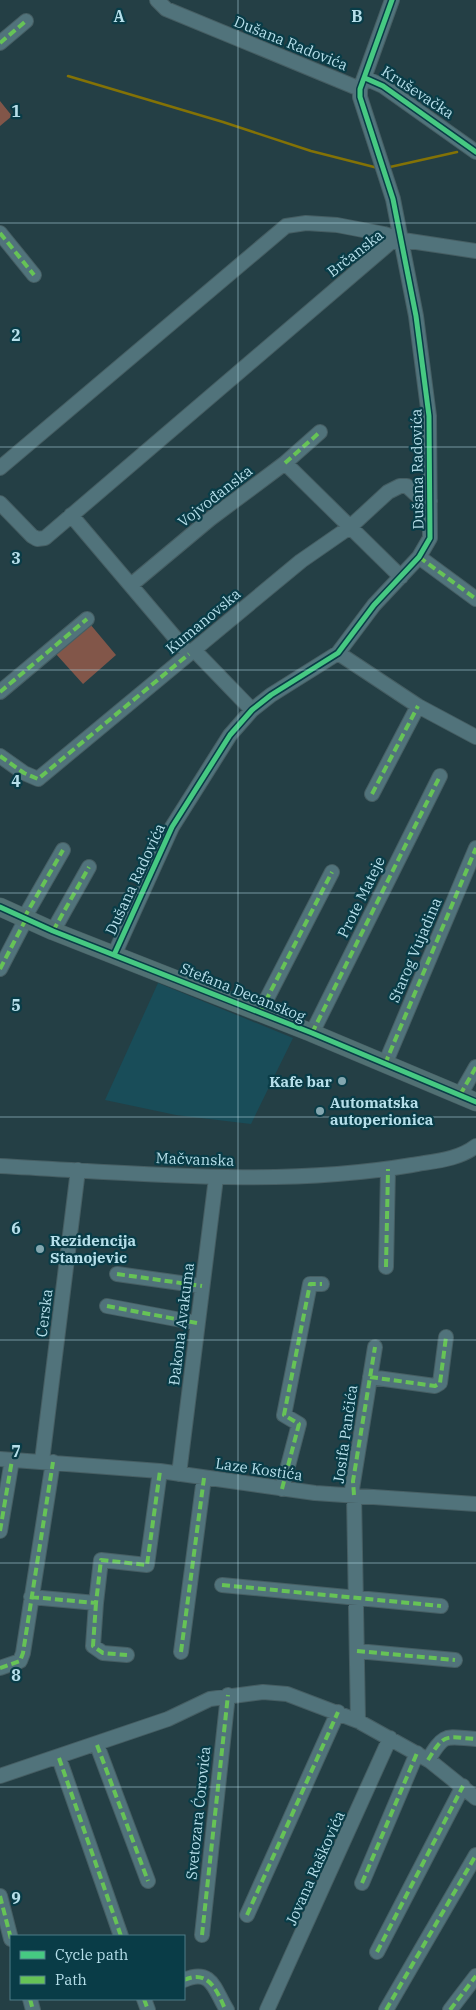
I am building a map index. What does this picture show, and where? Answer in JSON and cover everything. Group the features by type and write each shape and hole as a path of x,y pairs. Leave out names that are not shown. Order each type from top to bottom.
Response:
{"main road":[{"name":"Stefana Decanskog","path":"0,907 53,931 312,1033 468,1099"}],"street":[{"name":"Dušana Radovića","path":"157,0 166,9 363,83"},
{"name":"Dušana Radovića","path":"114,955 172,827 230,735 252,710 297,678 321,666 338,653 374,606 419,557 430,538 428,396 403,240 393,199 360,103 363,83 392,0"},
{"path":"0,43 26,21"},
{"name":"Kruševačka","path":"363,83 383,86 476,152"},
{"name":"Brčanska","path":"0,468 286,226 306,223 338,225 384,234 403,240"},
{"path":"0,234 34,275"},
{"path":"403,240 476,251"},
{"name":"Brčanska","path":"0,503 32,536 37,539 45,538 391,242 403,240"},
{"name":"Vojvođanska","path":"131,585 210,519 285,464 320,432"},
{"path":"285,464 401,577"},
{"name":"Kumanovska","path":"0,756 24,773 38,779 301,561 350,526 388,492 400,486 407,486 419,497 430,501"},
{"path":"72,515 131,585 192,652 252,710"},
{"path":"419,557 476,600"},
{"path":"0,692 87,619"},
{"path":"338,653 418,706 476,737"},
{"path":"372,794 418,706"},
{"name":"Prote Mateje","path":"312,1033 440,776"},
{"name":"Starog Vujadina","path":"385,1064 476,848"},
{"path":"0,969 62,850"},
{"path":"53,931 89,867"},
{"path":"260,1012 332,872"},
{"path":"468,1099 476,1067"},
{"name":"Mačvanska","path":"0,1166 216,1178 262,1177 388,1169 453,1158 476,1146"},
{"path":"386,1267 388,1169"},
{"name":"Cerska","path":"47,1461 78,1170"},
{"name":"Đakona Avakuma","path":"178,1474 216,1178"},
{"path":"117,1274 202,1286"},
{"path":"282,1489 299,1424 284,1415 310,1284 322,1284"},
{"path":"107,1306 197,1323"},
{"name":"Josifa Pančića","path":"370,1377 435,1386 440,1384 446,1337"},
{"name":"Josifa Pančića","path":"354,1495 353,1481 375,1347"},
{"name":"Laze Kostića","path":"0,1531 6,1459 160,1471 282,1489 476,1504"},
{"path":"0,1668 20,1661 31,1597 47,1461"},
{"path":"127,1655 102,1653 93,1646 101,1560 146,1565 160,1471"},
{"path":"181,1652 204,1478"},
{"path":"354,1495 358,1720"},
{"path":"222,1585 441,1606"},
{"path":"31,1597 96,1603"},
{"path":"357,1651 455,1660"},
{"path":"0,1776 59,1758 168,1719 210,1699 228,1695 264,1692 287,1694 358,1720 423,1756 476,1798"},
{"name":"Svetozara Ćorovića","path":"202,1935 228,1695"},
{"path":"247,1915 338,1712"},
{"path":"362,1883 423,1756 446,1737 476,1739"},
{"name":"Jovana Raškovića","path":"267,2010 390,1738"},
{"path":"97,1745 148,1881"},
{"path":"59,1758 121,1935"},
{"path":"377,1952 462,1786"},
{"path":"386,2010 476,1855"},
{"path":"0,1896 10,1935"},
{"path":"185,1980 192,1976 209,1980 218,1990 225,2010"},
{"path":"450,2010 476,1976"}],"shaded area":[{"path":"0,101 12,116 0,126"},
{"path":"90,624 116,655 83,684 56,654"},
{"path":"158,983 293,1038 251,1124 176,1115 105,1100"}],"waterway":[{"path":"68,76 223,122 311,151 378,168"},
{"path":"390,167 457,152"}],"marked path":[{"path":"0,43 26,21"},
{"path":"0,233 34,275"},
{"path":"285,463 320,432"},
{"path":"419,557 476,599"},
{"path":"0,692 87,619"},
{"path":"0,756 24,773 38,779 189,654"},
{"path":"372,794 418,706"},
{"path":"312,1033 440,776"},
{"path":"385,1064 476,848"},
{"path":"24,918 63,850"},
{"path":"53,931 89,867"},
{"path":"260,1012 332,872"},
{"path":"0,969 26,919"},
{"path":"460,1095 476,1067"},
{"path":"386,1267 388,1169"},
{"path":"117,1274 202,1286"},
{"path":"282,1489 299,1424 284,1415 310,1284 322,1284"},
{"path":"107,1306 197,1323"},
{"path":"370,1377 435,1386 440,1383 446,1337"},
{"path":"354,1495 353,1481 375,1347"},
{"path":"0,1531 12,1460"},
{"path":"0,1668 20,1661 23,1653 53,1462"},
{"path":"31,1597 96,1603 101,1560 147,1565 160,1471"},
{"path":"181,1652 204,1478"},
{"path":"222,1585 441,1606"},
{"path":"96,1603 93,1646 103,1653 127,1655"},
{"path":"357,1651 455,1660"},
{"path":"202,1935 228,1695"},
{"path":"247,1915 338,1712"},
{"path":"428,1760 438,1745 447,1738 476,1739"},
{"path":"97,1745 148,1881"},
{"path":"362,1883 417,1753"},
{"path":"59,1758 121,1935"},
{"path":"377,1952 463,1786"},
{"path":"386,2010 476,1855"},
{"path":"0,1896 10,1935"},
{"path":"450,2010 476,1976"},
{"path":"185,1980 192,1977 205,1979 215,1989 225,2009"},
{"path":"30,2000 33,2010"},
{"path":"144,2000 148,2010"}],"cycle path":[{"path":"114,955 172,827 230,735 252,710 271,695 338,653 374,605 419,557 430,538 429,416 416,316 393,199 360,97 360,89 392,0"},
{"path":"365,78 383,86 476,152"},
{"path":"0,907 53,931 312,1033 476,1102"}],"place":[{"name":"Kafe bar","path":"342,1081"},
{"name":"Automatska autoperionica","path":"320,1111"},
{"name":"Rezidencija Stanojevic","path":"40,1249"}]}
